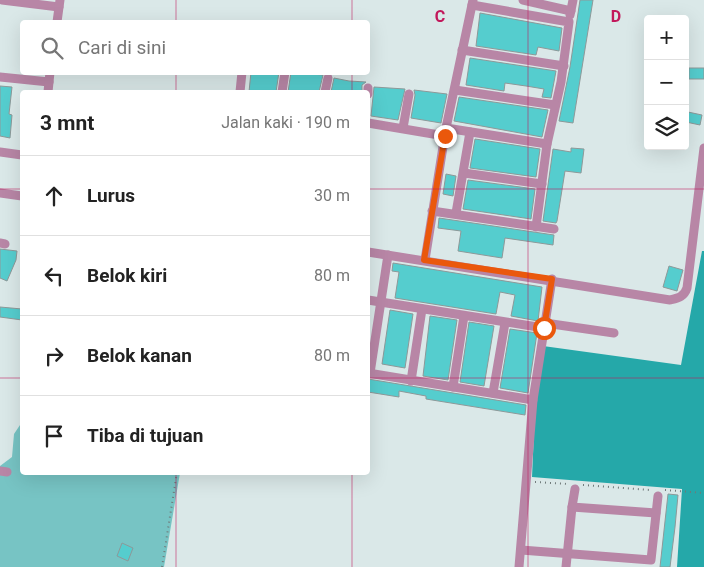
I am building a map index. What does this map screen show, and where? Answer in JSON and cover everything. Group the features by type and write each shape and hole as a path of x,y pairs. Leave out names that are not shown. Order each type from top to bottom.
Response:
{"street":[{"path":"2,0 59,3 57,20"},
{"path":"523,0 571,11"},
{"path":"536,227 547,144 564,66 572,0"},
{"path":"424,260 446,132 473,2 569,22"},
{"path":"462,50 564,66"},
{"path":"48,90 50,75"},
{"path":"240,90 242,75"},
{"path":"282,90 285,75"},
{"path":"0,77 49,82"},
{"path":"325,90 328,78"},
{"path":"454,90 555,105"},
{"path":"403,128 409,94"},
{"path":"370,123 446,132 470,132 547,144"},
{"path":"456,213 470,132"},
{"path":"370,252 552,279 670,300 681,297 687,288 702,185 704,148"},
{"path":"0,152 20,155"},
{"path":"464,173 542,184"},
{"path":"0,193 20,196"},
{"path":"432,211 456,213 554,229"},
{"path":"370,368 382,303 388,255"},
{"path":"519,567 528,481 533,400 552,279"},
{"path":"370,300 505,323 544,325 614,333"},
{"path":"411,381 422,309"},
{"path":"453,387 464,316"},
{"path":"493,394 505,323"},
{"path":"370,373 533,400"},
{"path":"566,567 576,486"},
{"path":"521,550 567,553 651,564 658,496"},
{"path":"572,507 656,513"}],"path":[{"path":"162,567 177,475"},
{"path":"528,481 576,486 704,493"}],"shaded area":[{"path":"702,251 704,251 704,567 677,567 682,489 532,477 535,409 543,346 681,365"},
{"path":"20,425 20,475 180,475 164,567 0,567 0,466 12,457 14,434"}],"building":[{"path":"580,0 593,0 573,123 559,121 570,67"},
{"path":"480,13 562,28 559,51 538,47 536,55 476,46"},
{"path":"470,58 556,71 551,98 542,97 544,89 526,86 505,83 504,91 466,85"},
{"path":"689,68 704,68 704,79 689,79"},
{"path":"251,75 279,75 276,90 249,90"},
{"path":"291,75 323,75 319,90 288,90"},
{"path":"334,78 366,82 362,85 362,90 331,90"},
{"path":"0,86 12,87 9,114 12,115 10,138 0,136"},
{"path":"374,87 405,89 398,120 371,116"},
{"path":"414,90 447,94 441,123 411,118 415,95"},
{"path":"459,97 548,110 542,137 454,121"},
{"path":"689,112 702,115 700,125 689,123"},
{"path":"475,139 540,149 536,177 470,168"},
{"path":"571,148 584,149 581,173 565,171 557,221 556,223 543,221 553,149 571,152"},
{"path":"446,174 456,176 453,196 443,194"},
{"path":"468,180 535,189 531,219 463,209"},
{"path":"439,218 554,235 553,245 505,238 502,258 458,251 461,231 438,228"},
{"path":"0,249 17,251 16,260 7,281 0,278"},
{"path":"393,263 542,287 538,321 511,316 515,295 500,292 496,314 395,298 399,272 392,271"},
{"path":"669,266 683,270 677,291 663,287"},
{"path":"0,307 20,309 20,320 0,317"},
{"path":"390,310 413,314 405,368 382,364"},
{"path":"430,316 457,320 448,380 423,376"},
{"path":"469,322 494,326 484,386 460,382"},
{"path":"510,329 537,333 528,393 500,388"},
{"path":"370,379 526,405 525,415 426,399 426,396 399,391 399,397 370,392"},
{"path":"668,494 678,495 675,527 670,567 660,567"},
{"path":"122,543 133,548 128,561 117,556"}],"route":[{"path":"445,136 432,211 428,248 424,260 552,279 544,328"}]}
